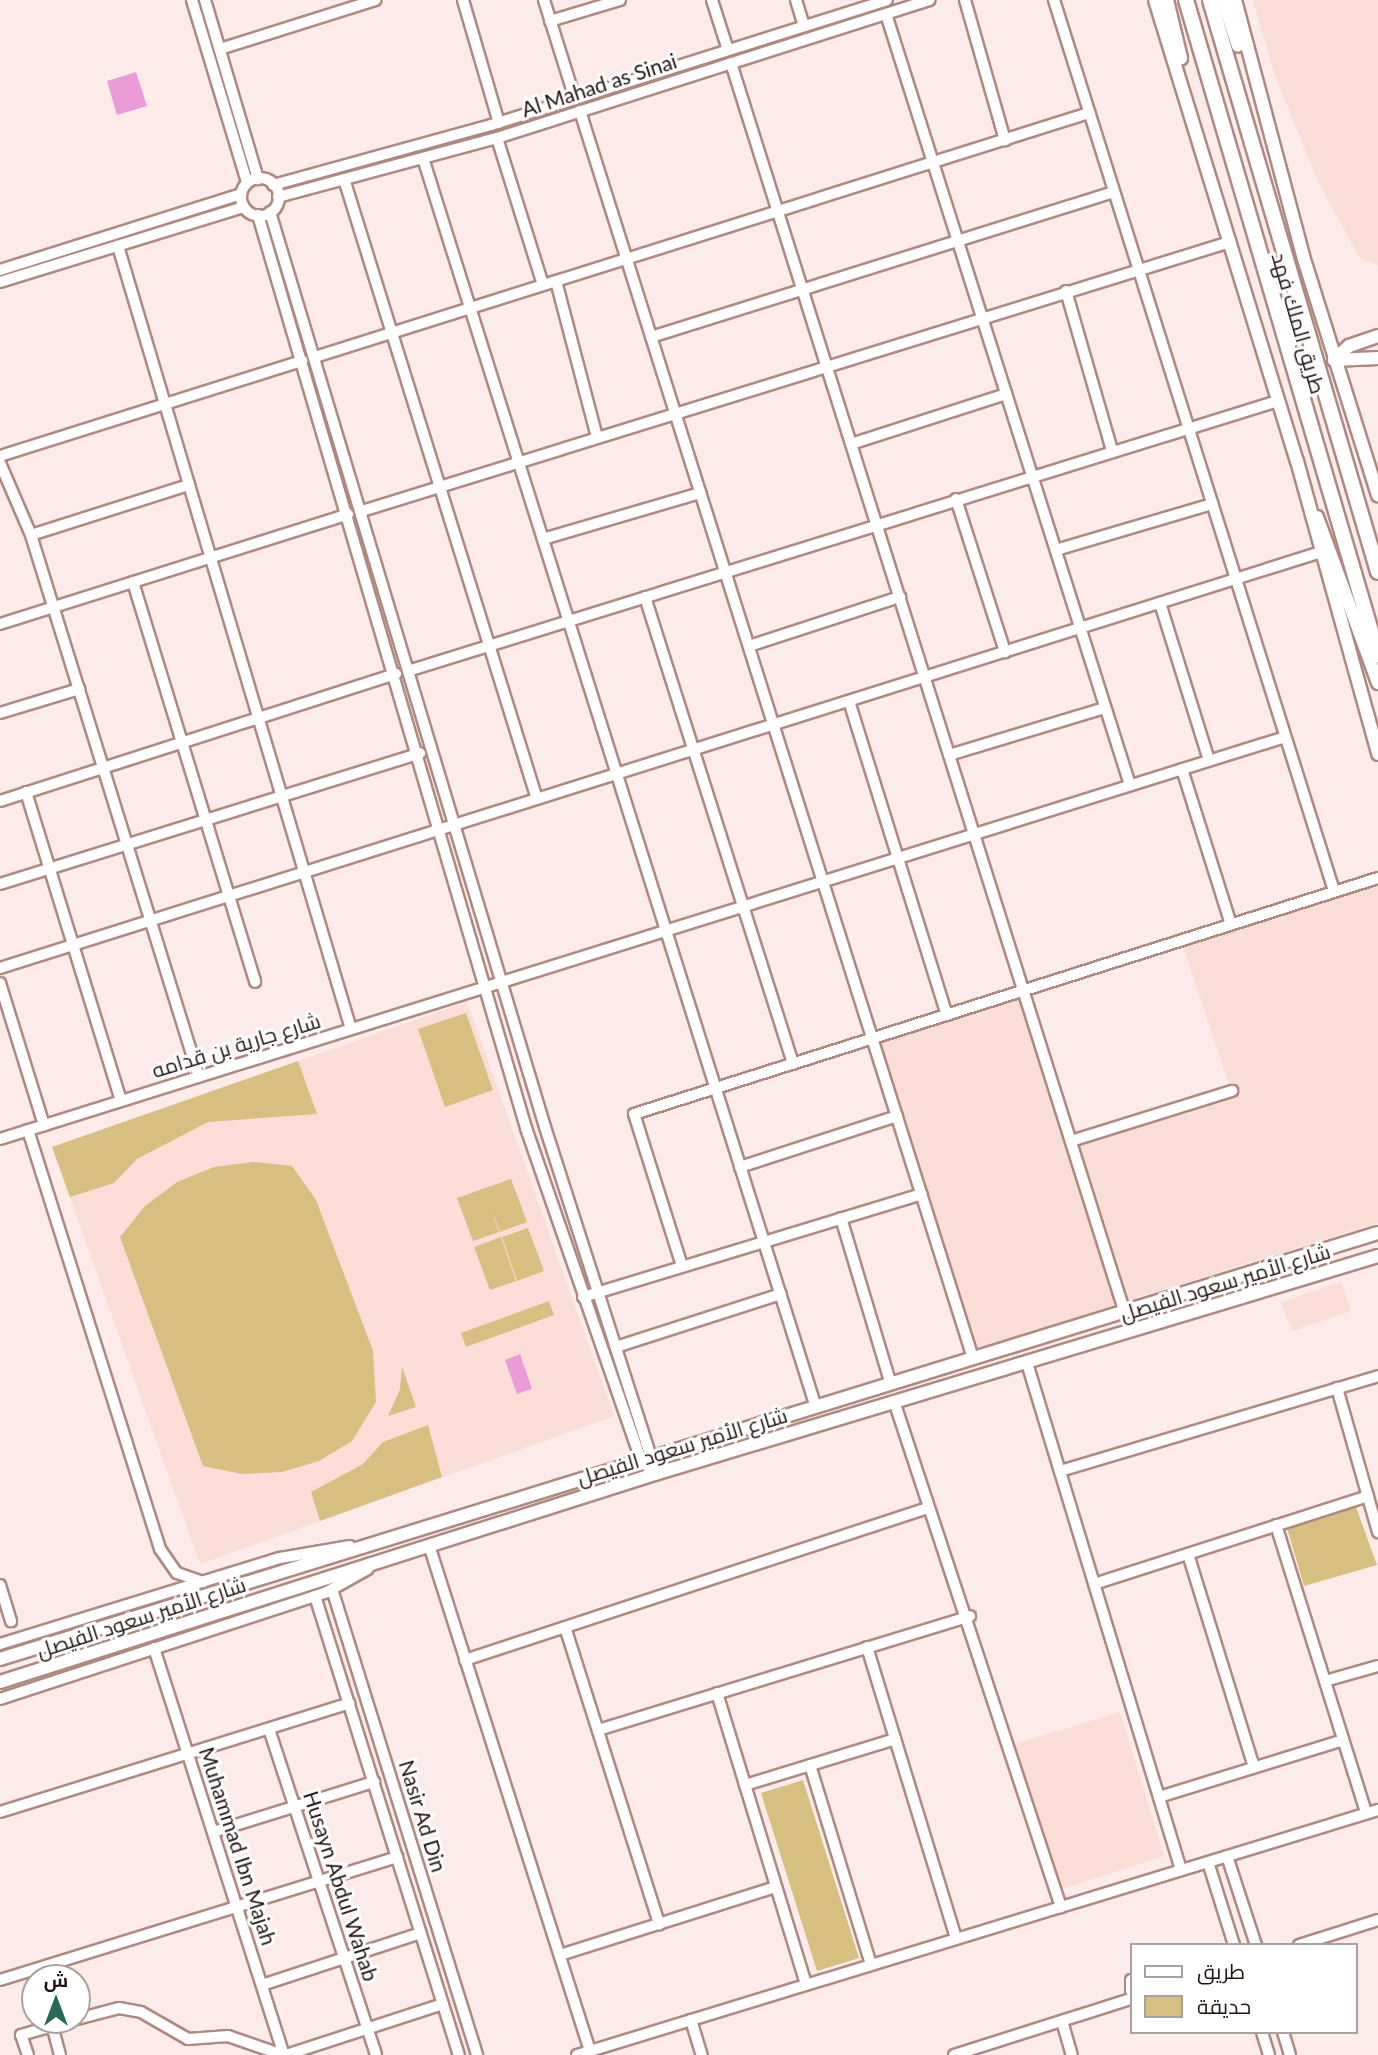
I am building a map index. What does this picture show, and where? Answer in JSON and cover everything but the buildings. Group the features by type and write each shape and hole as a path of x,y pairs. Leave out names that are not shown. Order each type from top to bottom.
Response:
{"highway":[{"name":"طريق الملك فهد","path":"1186,0 1290,370 1378,655"},
{"name":"طريق الملك فهد","path":"1210,0 1378,572"}],"main road":[{"path":"1155,0 1297,461 1378,683"},
{"path":"1167,0 1209,177"},
{"path":"1223,0 1266,129 1334,360 1378,496"},
{"path":"1235,0 1266,129"},
{"path":"1334,360 1349,346 1378,336"},
{"path":"1334,360 1378,358"},
{"path":"1297,461 1318,553 1378,754"},
{"name":"شارع الأمير سعود الفيصل","path":"0,1658 815,1404 1378,1233"},
{"name":"شارع الأمير سعود الفيصل","path":"0,1682 654,1474 1378,1255"}],"street":[{"path":"192,0 247,182 241,194 244,206 258,215 443,829 484,989 546,1187 583,1297 654,1474"},
{"path":"205,0 258,179"},
{"path":"463,0 499,123"},
{"path":"544,0 575,99"},
{"path":"550,21 620,0"},
{"path":"712,0 728,50"},
{"path":"796,0 804,26"},
{"name":"Al Mahad as Sinai","path":"278,197 497,138 930,0"},
{"path":"965,0 1005,140"},
{"path":"1054,0 1334,891"},
{"path":"220,49 368,1"},
{"name":"Al Mahad as Sinai","path":"273,185 499,123 884,1"},
{"path":"886,14 1130,785"},
{"path":"731,63 1124,1310"},
{"path":"675,67 679,80"},
{"path":"580,111 973,1358"},
{"path":"315,357 1089,113"},
{"path":"497,138 542,285"},
{"path":"423,158 815,1404"},
{"path":"247,182 258,179 273,185 278,197 270,212 458,824 501,984 598,1291 619,1346 647,1458"},
{"path":"344,179 537,799"},
{"path":"651,337 1113,192"},
{"path":"0,270 241,194"},
{"path":"0,282 244,206"},
{"path":"258,215 270,212"},
{"path":"362,511 1230,242"},
{"path":"118,246 351,1029"},
{"path":"556,281 597,437"},
{"path":"1066,291 1112,450"},
{"path":"0,456 302,361"},
{"path":"851,444 1006,394"},
{"path":"411,670 1112,450 1278,401"},
{"path":"0,463 32,535 199,1077"},
{"path":"32,535 189,485"},
{"path":"543,539 700,493"},
{"path":"956,499 1005,652"},
{"path":"1055,550 1212,504"},
{"path":"0,625 348,514"},
{"path":"0,968 1318,553"},
{"path":"133,582 255,982"},
{"path":"645,597 793,1064"},
{"path":"749,646 900,597"},
{"path":"1160,603 1209,760"},
{"path":"0,801 396,674"},
{"path":"0,713 79,689"},
{"path":"849,701 947,1015"},
{"path":"949,755 1105,708"},
{"name":"شارع جارية بن قدامه","path":"0,1139 1285,737"},
{"path":"0,884 420,753"},
{"path":"1182,769 1231,924"},
{"path":"26,792 121,1101"},
{"path":"682,1266 634,1114 1378,877"},
{"path":"0,983 44,1125"},
{"path":"1071,1141 1231,1091"},
{"path":"740,1167 897,1116"},
{"path":"28,1130 160,1549 177,1573 203,1582"},
{"path":"546,1187 562,1180"},
{"path":"583,1297 922,1194"},
{"path":"841,1218 890,1381"},
{"path":"619,1346 781,1294"},
{"path":"1027,1363 1181,1870"},
{"path":"1060,1471 1378,1376"},
{"path":"1337,1388 1378,1532"},
{"path":"894,1401 927,1508 970,1616 1061,1907"},
{"path":"1094,1584 1368,1496"},
{"path":"466,1660 927,1508"},
{"path":"1276,1525 1366,1813"},
{"path":"0,1644 280,1558 371,1542"},
{"path":"429,1545 590,2051"},
{"path":"1188,1554 1254,1767"},
{"path":"0,1699 315,1596 384,1560"},
{"path":"0,1585 11,1621"},
{"name":"Nasir Ad Din","path":"332,1589 477,2055"},
{"name":"Nasir Ad Din","path":"315,1596 459,2055"},
{"path":"598,1730 970,1616"},
{"path":"565,1627 659,1924"},
{"path":"867,1647 956,1939"},
{"name":"Muhammad Ibn Majah","path":"154,1648 285,2055"},
{"path":"1325,1681 1378,1666"},
{"path":"717,1693 806,1985"},
{"path":"0,1812 349,1703"},
{"name":"Husayn Abdul Wahab","path":"269,1729 376,2055"},
{"path":"745,1785 895,1739"},
{"path":"1159,1797 1343,1740"},
{"path":"810,1765 871,1965"},
{"path":"213,1832 374,1782"},
{"path":"577,2055 1378,1810"},
{"path":"1227,1856 1254,1943"},
{"path":"0,1980 397,1857"},
{"path":"1208,1862 1233,1943"},
{"path":"560,1955 776,1887"},
{"path":"1305,1943 1378,1920"},
{"path":"262,1985 421,1933"},
{"path":"954,2055 1130,1999"},
{"path":"91,2016 130,2010 188,2039 228,2036 285,2055 443,2004"},
{"path":"691,2020 702,2055"},
{"path":"1062,2021 1072,2055"},
{"path":"25,2034 22,2035 28,2055"},
{"path":"54,2034 61,2055"},
{"path":"1263,2034 1269,2055"},
{"path":"1284,2034 1290,2055"}],"shaded area":[{"path":"1253,0 1378,0 1378,265 1360,258 1319,184 1274,73"},
{"path":"136,72 147,106 117,115 107,81"},
{"path":"1378,885 1378,1223 1122,1302 1124,1310 973,1358 872,1038 1024,990 1071,1140 1231,1090 1181,940"},
{"path":"467,1002 614,1416 200,1564 52,1147"},
{"path":"1341,1282 1351,1311 1292,1331 1281,1302"},
{"path":"520,1354 532,1389 517,1394 505,1360"},
{"path":"1120,1712 1164,1856 1062,1889 1015,1744"}],"green space":[{"path":"466,1013 493,1090 445,1107 418,1029"},
{"path":"298,1061 317,1114 208,1122 137,1159 114,1183 70,1197 52,1147"},
{"path":"253,1162 292,1166 316,1200 373,1351 376,1402 352,1441 319,1461 282,1472 242,1474 203,1466 120,1237 145,1206 177,1182 214,1167"},
{"path":"511,1179 527,1222 500,1232 490,1205 499,1232 473,1241 457,1198"},
{"path":"528,1228 544,1271 517,1281 502,1237"},
{"path":"501,1237 516,1281 490,1290 474,1247"},
{"path":"549,1301 554,1315 466,1347 461,1333"},
{"path":"402,1367 416,1407 388,1416 400,1389"},
{"path":"428,1425 442,1477 320,1521 311,1492 363,1464 383,1442"},
{"path":"1356,1507 1377,1565 1304,1586 1287,1528"},
{"path":"803,1780 859,1958 817,1971 761,1793"}]}
